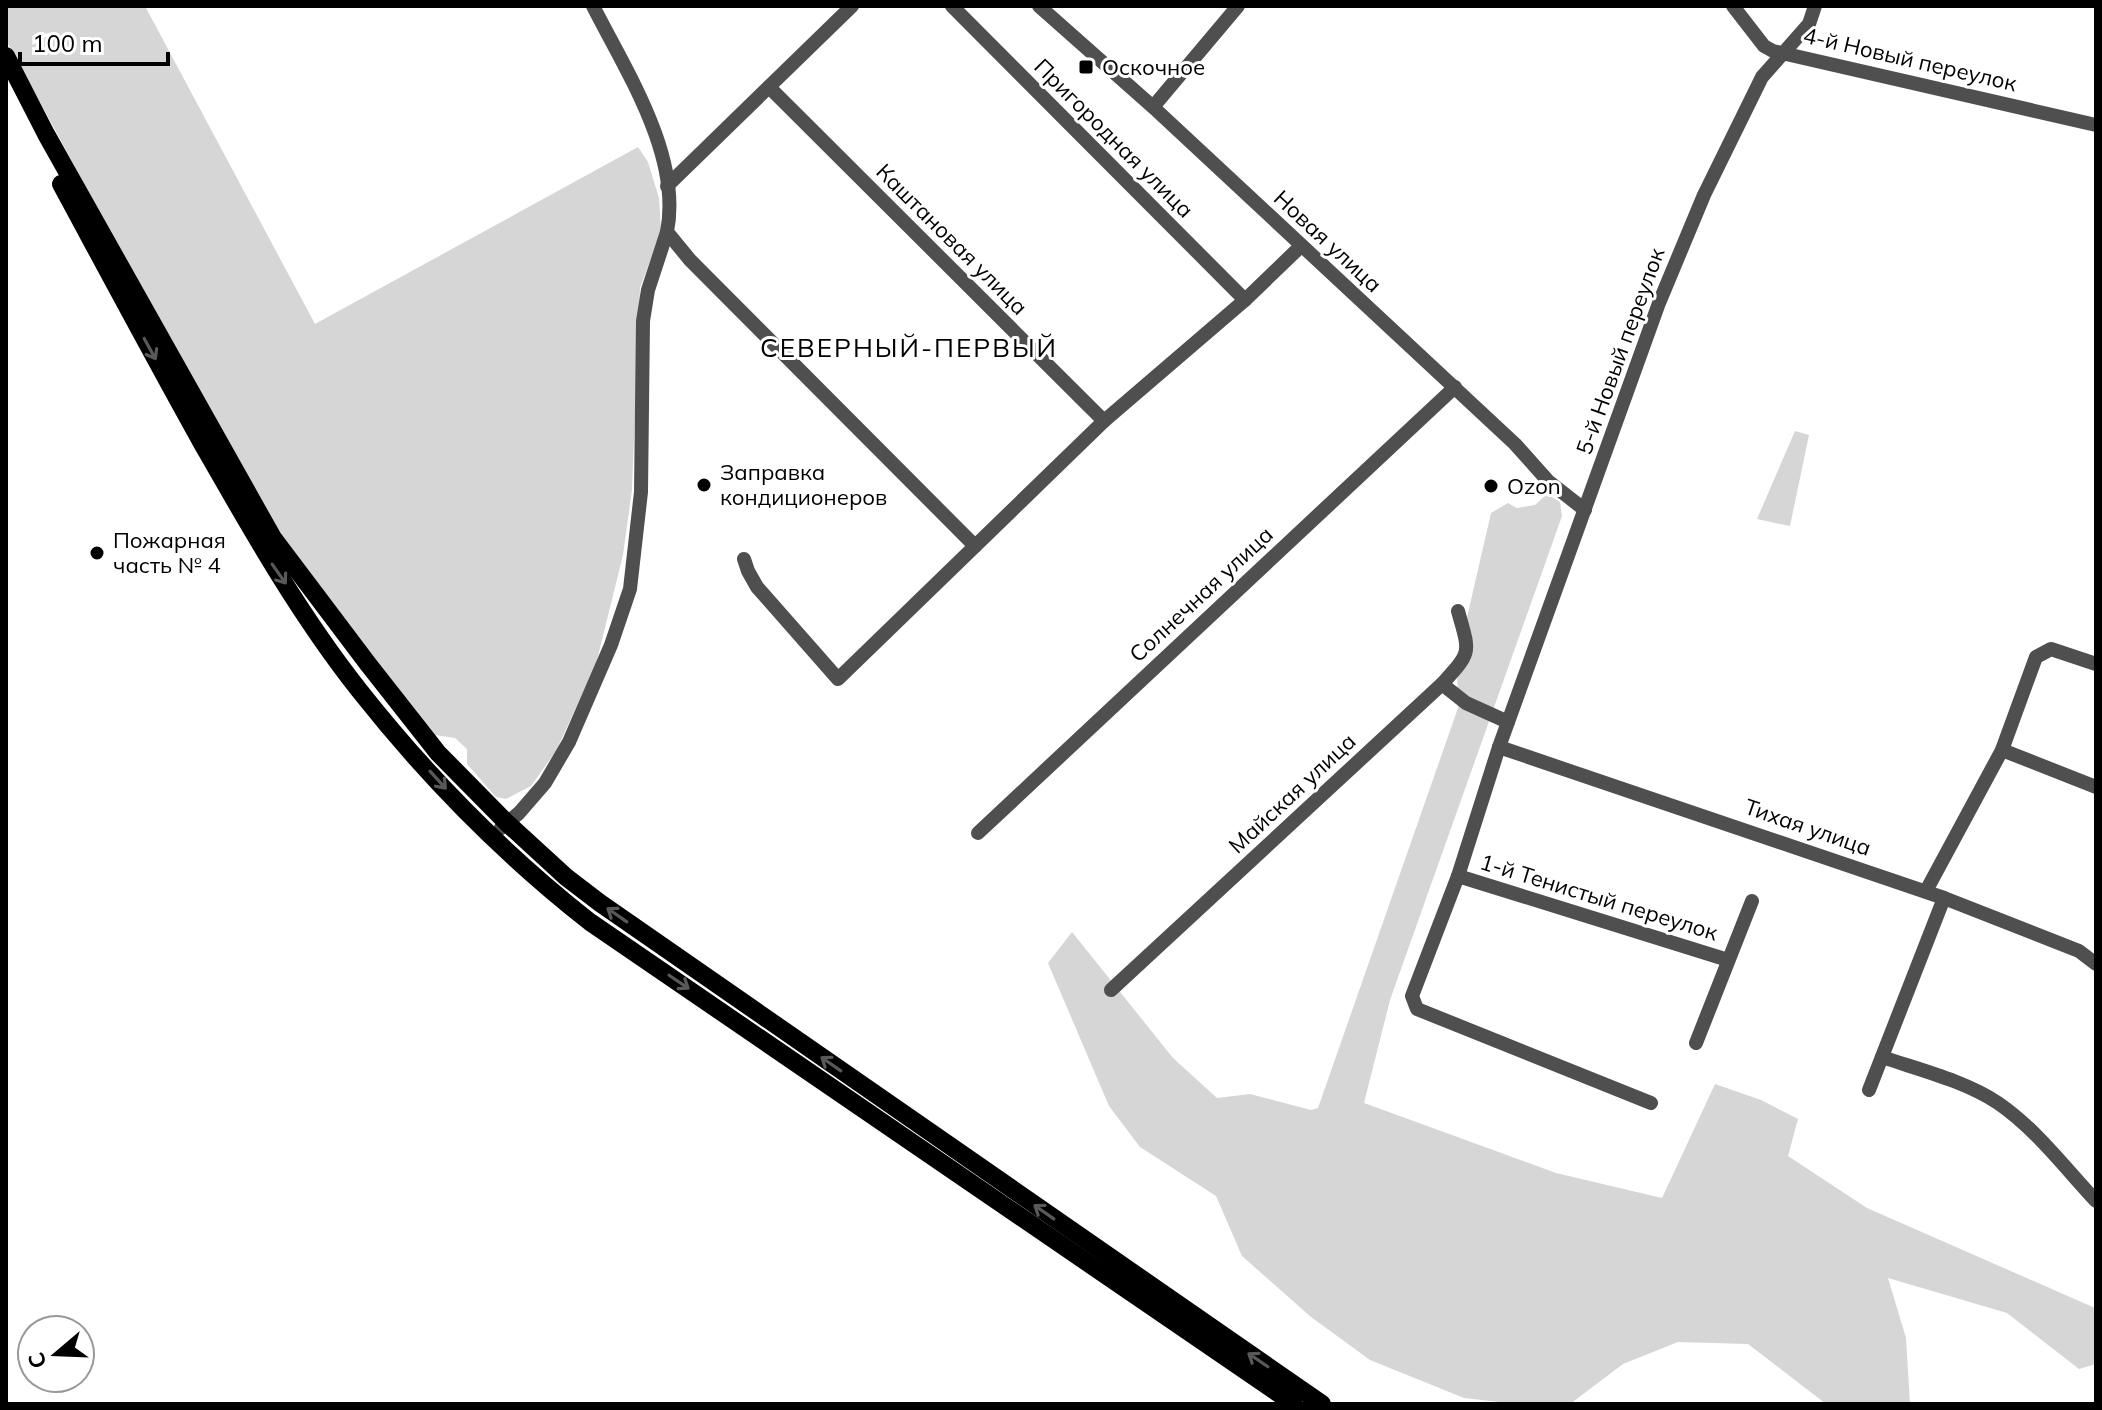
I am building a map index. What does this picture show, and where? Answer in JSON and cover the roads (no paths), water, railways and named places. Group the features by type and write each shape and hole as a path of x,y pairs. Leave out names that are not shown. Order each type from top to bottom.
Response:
{"main road":[{"path":"6,56 46,134 273,538 438,753 507,823 566,877 600,903 1322,1404"},
{"path":"6,83 153,356 264,553 359,690 491,835 590,922 1294,1404"}],"street":[{"path":"667,186 852,6"},
{"name":"Пригородная улица","path":"952,6 1245,300"},
{"name":"Новая улица","path":"1039,6 1153,107 1455,387 1515,444 1548,481 1585,510"},
{"path":"1153,107 1234,11 1216,6"},
{"name":"4-й Новый переулок","path":"1733,6 1764,46 1785,54 2096,125"},
{"name":"5-й Новый переулок","path":"1651,1103 1417,1009 1412,996 1458,876 1499,747 1659,303 1704,195 1762,77 1809,24 1815,6"},
{"path":"491,835 507,823 545,783 569,742 611,645 630,589 641,492 643,321 648,290 671,213 662,157 651,123 598,9"},
{"name":"Каштановая улица","path":"769,87 1104,421"},
{"path":"667,232 690,260 975,546"},
{"path":"744,559 757,587 838,679 1104,421 1245,300 1301,246"},
{"name":"Солнечная улица","path":"978,833 1455,387"},
{"name":"Майская улица","path":"1111,990 1442,684 1465,659 1468,649 1458,611"},
{"path":"1926,891 2002,750 2036,657 2051,649 2096,664"},
{"path":"1442,684 1466,703 1508,722"},
{"name":"Тихая улица","path":"1499,747 1926,891 2079,951 2096,964"},
{"path":"2002,750 2096,787"},
{"name":"1-й Тенистый переулок","path":"1458,876 1728,960"},
{"path":"1869,1090 1944,898"},
{"path":"1696,1043 1752,901"},
{"path":"1882,1057 1976,1091 1997,1102 2019,1119 2096,1201"}],"place":[{"name":"Оскочное","path":"1086,67"},
{"name":"Заправка кондиционеров","path":"704,485"},
{"name":"Ozon","path":"1491,486"},
{"name":"Пожарная часть № 4","path":"97,553"}],"district":[{"name":"СЕВЕРНЫЙ-ПЕРВЫЙ","path":"909,347"}]}
